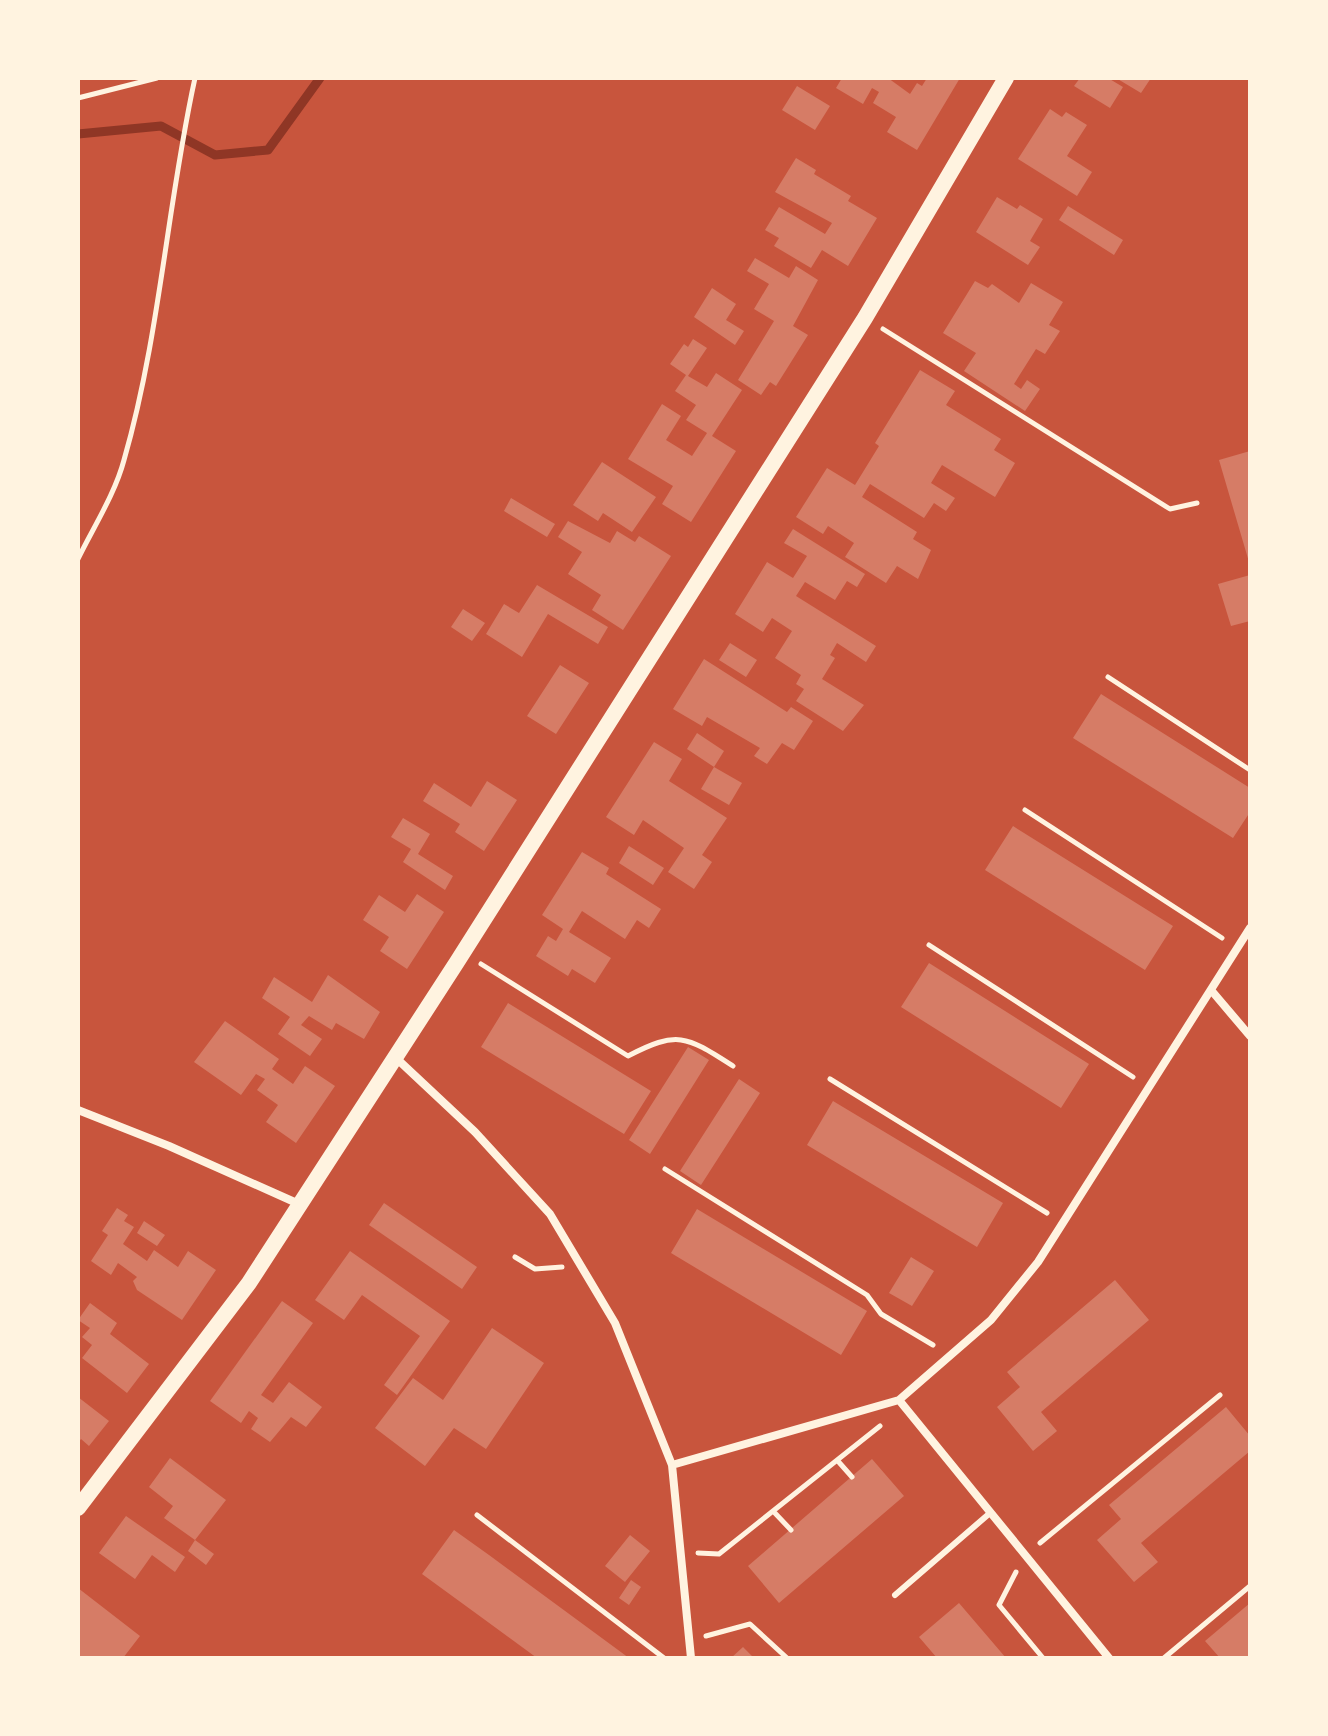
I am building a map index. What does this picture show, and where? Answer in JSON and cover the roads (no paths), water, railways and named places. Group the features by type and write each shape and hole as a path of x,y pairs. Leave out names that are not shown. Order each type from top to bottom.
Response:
{"main road":[{"path":"78,1508 249,1283 463,953 865,318 1006,78"}],"street":[{"path":"672,1465 899,1400 991,1320 1038,1262 1250,928"},
{"path":"1211,990 1250,1036"},
{"path":"395,1057 475,1132 550,1214 615,1323 672,1465 691,1658"},
{"path":"78,1110 299,1204"},
{"path":"899,1400 1109,1658"}],"lane":[{"path":"895,1595 990,1513"}],"waterway":[{"path":"78,134 161,126 215,155 268,150 320,78"}]}
